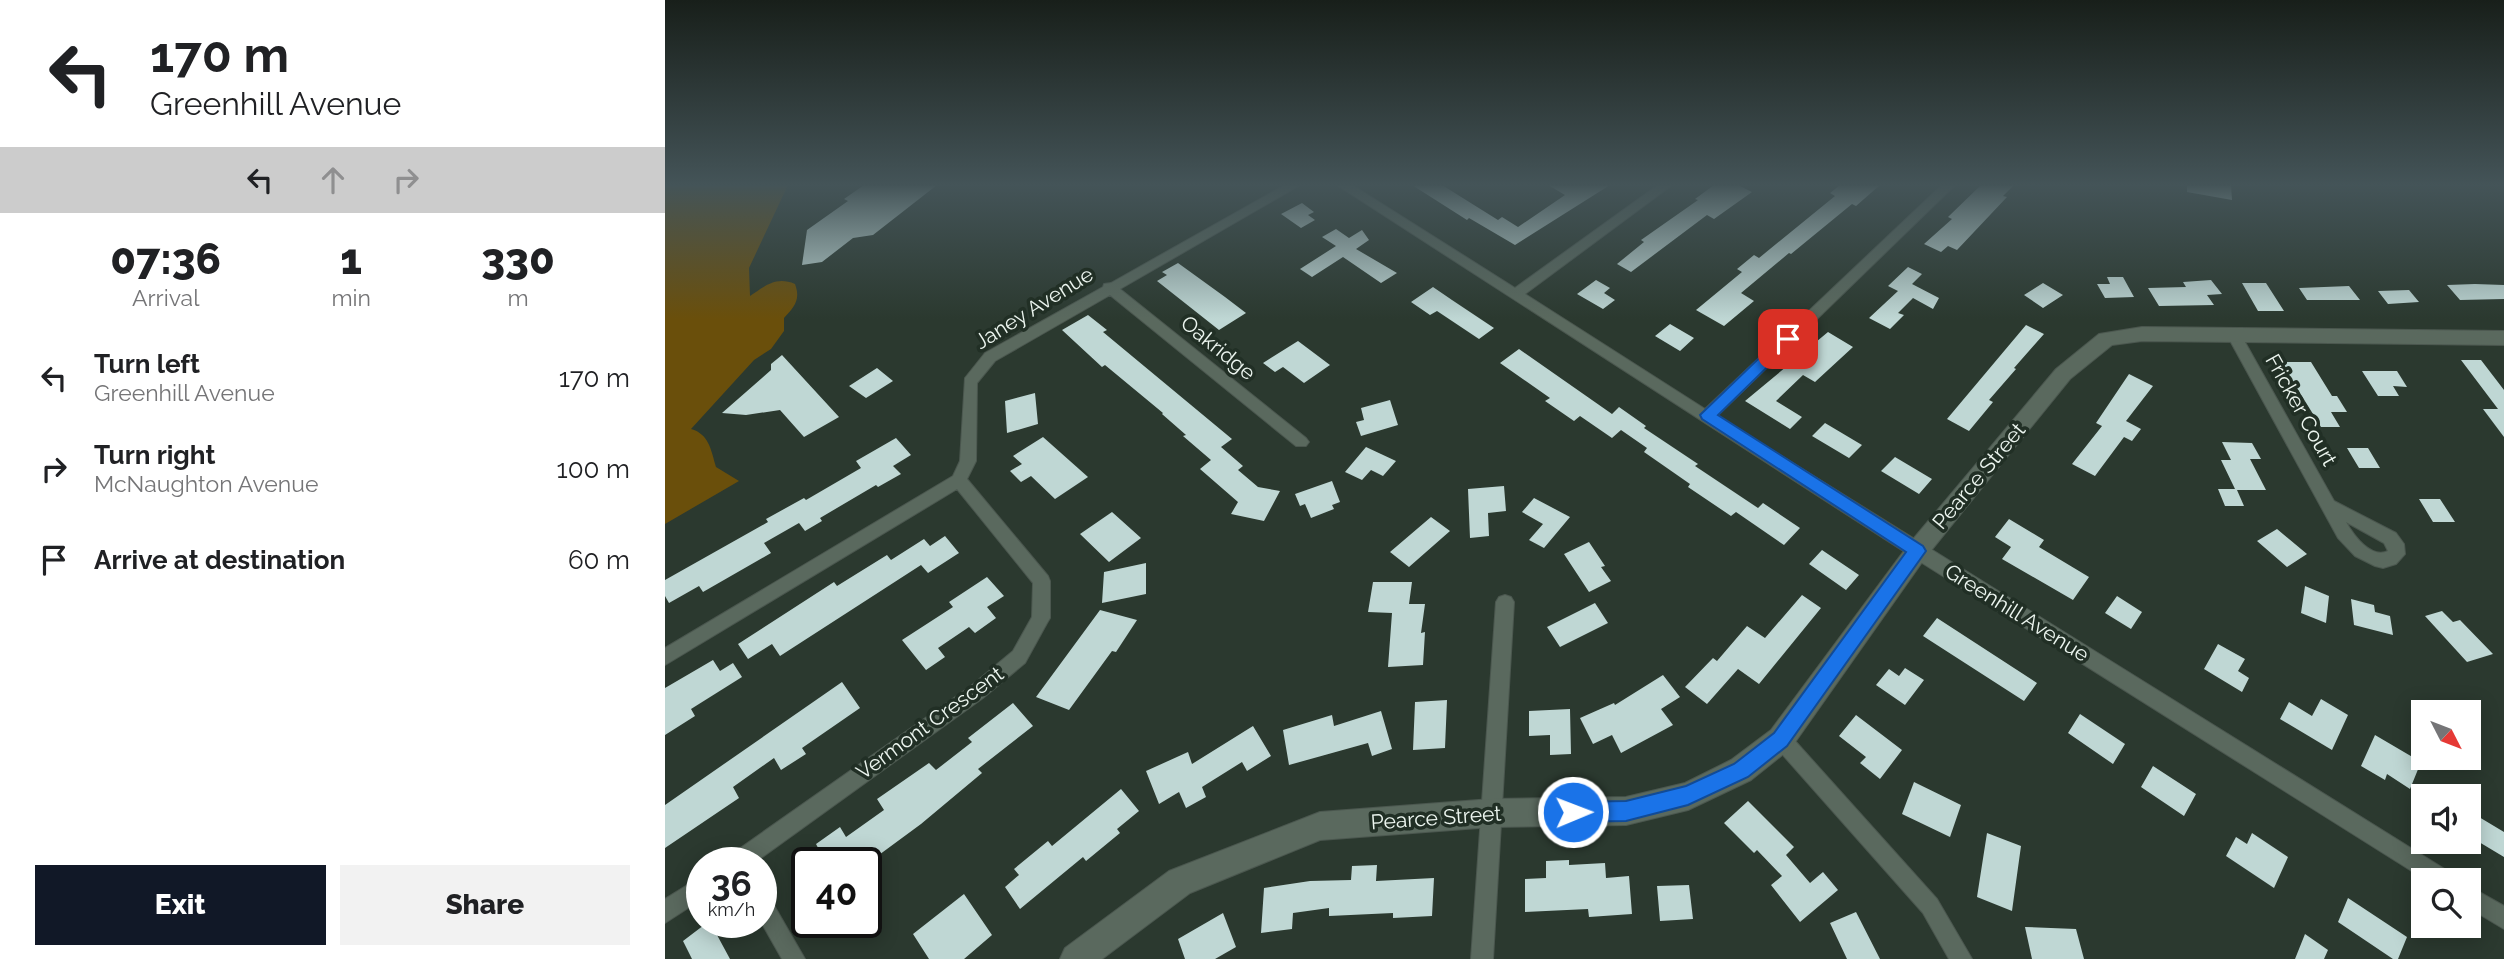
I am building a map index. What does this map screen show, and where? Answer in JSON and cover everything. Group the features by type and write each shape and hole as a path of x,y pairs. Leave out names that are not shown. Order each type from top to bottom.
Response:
{"street":[{"name":"Janey Avenue","path":"958,480 968,461 970,382 978,369 991,357 1109,287 1213,230"},
{"name":"Greenhill Avenue","path":"1415,230 1917,551 2425,868"},
{"path":"1516,293 1604,230"},
{"path":"1708,415 1902,230"},
{"name":"Oakridge","path":"1109,287 1301,442"},
{"name":"Pearce Street","path":"1076,959 1180,882 1320,826 1492,813 1626,811 1688,796 1741,770 1781,739 1917,551 2063,374 2106,339 2142,334 2504,338"},
{"name":"Fricker Court","path":"2234,335 2331,506"},
{"path":"665,657 958,480"},
{"name":"Vermont Crescent","path":"759,847 977,692 1019,657 1041,618 1042,581 958,480"},
{"path":"1482,959 1505,602"},
{"path":"1781,739 1930,906 1961,959"},
{"path":"665,912 686,897"},
{"path":"2481,904 2504,918"},
{"path":"777,930 794,959"}],"shaded area":[{"path":"665,230 767,230 749,268 750,296 771,283 782,281 795,284 797,299 784,318 784,331 771,349 754,360 691,429 706,439 716,467 739,481 665,524"}],"building":[{"path":"807,230 880,230 873,235 853,238 822,262 802,265"},
{"path":"1337,230 1349,238 1362,230 1369,240 1356,249 1397,273 1381,283 1343,257 1312,277 1300,269 1336,246 1322,237"},
{"path":"1489,230 1539,230 1515,245"},
{"path":"1656,230 1687,230 1631,272 1617,264 1644,242 1641,240"},
{"path":"1794,230 1821,230 1741,293 1754,301 1724,326 1696,310 1742,272 1737,269 1754,255 1759,258"},
{"path":"1940,230 1976,230 1957,250 1948,246 1941,252 1924,244"},
{"path":"1178,263 1246,313 1219,330 1157,281 1167,275 1162,272"},
{"path":"1908,267 1922,274 1912,284 1939,298 1933,309 1913,298 1898,313 1904,315 1890,329 1869,318 1898,291 1888,286"},
{"path":"2107,277 2123,277 2134,297 2105,298 2097,284 2110,284"},
{"path":"1596,280 1610,288 1604,293 1615,300 1603,309 1577,294"},
{"path":"2211,280 2222,294 2207,295 2214,305 2159,306 2148,288 2186,287 2183,282"},
{"path":"2043,283 2063,295 2043,308 2024,295"},
{"path":"2242,283 2266,283 2284,311 2258,311"},
{"path":"2447,285 2504,285 2504,299 2460,300"},
{"path":"2349,286 2360,300 2307,300 2299,288"},
{"path":"1433,287 1494,328 1479,339 1437,311 1430,315 1411,302"},
{"path":"2409,290 2419,302 2388,304 2378,291"},
{"path":"1088,315 1107,330 1103,332 1232,439 1221,447 1243,466 1238,470 1258,487 1280,491 1264,521 1231,514 1238,502 1200,469 1211,460 1183,436 1186,435 1163,413 1105,365 1102,367 1062,330"},
{"path":"1670,324 1694,338 1680,351 1655,336"},
{"path":"2026,325 2044,334 1989,400 1993,402 1969,431 1947,419"},
{"path":"1828,332 1853,347 1815,382 1803,375 1776,401 1802,417 1790,429 1745,401"},
{"path":"1298,341 1330,365 1304,383 1283,367 1275,372 1263,363"},
{"path":"1519,349 1612,414 1619,407 1646,426 1644,428 1698,464 1695,466 1758,508 1763,503 1800,528 1784,545 1736,512 1731,516 1688,487 1690,484 1644,452 1647,448 1621,430 1612,438 1580,416 1574,421 1545,401 1550,398 1500,363"},
{"path":"782,355 839,417 804,437 780,410 746,415 722,413 771,370 771,364"},
{"path":"2461,360 2481,360 2504,390 2504,437 2483,409 2498,409"},
{"path":"2281,362 2311,362 2332,396 2337,396 2347,412 2331,412 2340,427 2321,427"},
{"path":"877,368 893,381 866,398 849,386"},
{"path":"2362,371 2397,371 2407,387 2393,386 2399,396 2378,396"},
{"path":"2129,374 2153,386 2126,421 2141,429 2132,441 2124,437 2095,476 2072,464 2102,426 2096,423"},
{"path":"1035,393 1038,424 1007,433 1005,401"},
{"path":"1390,400 1398,425 1361,436 1356,422 1364,420 1361,408"},
{"path":"1825,423 1862,445 1849,458 1812,436"},
{"path":"1043,437 1088,477 1055,499 1031,476 1021,482 1010,471 1022,464 1013,456"},
{"path":"896,438 911,455 893,466 901,474 878,487 876,485 820,518 822,521 805,531 799,523 764,543 771,553 703,592 699,586 669,603 665,596 665,580 768,522 766,519 804,498 806,500 861,468 856,461"},
{"path":"2222,442 2252,443 2261,459 2250,459 2266,490 2237,490 2244,506 2225,506 2218,489 2235,489 2221,460 2231,460"},
{"path":"1366,447 1396,461 1383,476 1371,470 1362,480 1345,472"},
{"path":"2347,448 2368,448 2380,468 2359,468"},
{"path":"1895,457 1932,479 1919,494 1881,471"},
{"path":"1332,481 1340,502 1332,505 1334,509 1311,518 1305,504 1300,506 1295,494"},
{"path":"1504,486 1506,511 1488,513 1489,536 1470,538 1468,489"},
{"path":"1534,498 1570,517 1544,548 1529,540 1543,524 1522,512"},
{"path":"2419,499 2440,499 2455,522 2433,522"},
{"path":"1112,512 1141,538 1109,562 1080,534"},
{"path":"1431,517 1450,531 1409,567 1390,552"},
{"path":"2009,519 2044,540 2039,547 2089,577 2073,600 2002,559 2011,547 1995,537"},
{"path":"2277,529 2307,554 2287,567 2257,541"},
{"path":"945,536 959,553 928,573 921,565 780,656 772,644 748,659 738,644 834,582 837,586 887,555 891,560 924,539 930,546"},
{"path":"1589,542 1605,566 1601,567 1611,581 1589,592 1564,554"},
{"path":"1822,550 1859,575 1846,590 1809,564"},
{"path":"1146,563 1146,594 1102,603 1104,572"},
{"path":"987,577 1004,596 987,607 996,618 975,633 969,627 938,648 945,657 926,670 902,640 953,607 949,602"},
{"path":"1373,582 1412,582 1409,604 1425,604 1421,633 1425,632 1423,665 1388,667 1392,613 1368,612"},
{"path":"2305,586 2329,596 2326,623 2301,613"},
{"path":"1802,595 1821,608 1759,684 1738,669 1707,704 1685,687 1713,658 1717,661 1747,626 1765,638"},
{"path":"2117,596 2142,612 2131,629 2105,613"},
{"path":"2351,599 2374,605 2375,612 2390,616 2393,635 2354,625"},
{"path":"1595,603 1608,623 1560,647 1547,627"},
{"path":"1100,610 1137,620 1116,652 1112,651 1069,710 1036,697"},
{"path":"2442,611 2453,622 2460,620 2493,654 2467,662 2425,616"},
{"path":"1937,618 2037,683 2024,701 1923,636"},
{"path":"2218,644 2245,659 2238,671 2249,678 2242,692 2204,669"},
{"path":"713,660 720,671 733,663 742,677 691,709 695,716 665,735 665,688"},
{"path":"1905,668 1924,680 1905,705 1876,685 1889,669 1899,676"},
{"path":"1663,675 1680,697 1661,709 1673,725 1621,753 1612,735 1593,744 1580,718 1614,703 1615,705"},
{"path":"842,682 860,708 802,748 806,754 781,770 774,758 733,787 739,798 665,848 665,805"},
{"path":"2321,699 2348,715 2332,750 2280,719 2289,702 2312,716"},
{"path":"1447,700 1445,748 1413,750 1415,702"},
{"path":"1013,703 1033,726 978,769 982,773 882,853 882,847 818,847 816,844 840,827 846,837 884,810 877,799 929,763 936,770 972,742 968,738"},
{"path":"1570,709 1571,754 1550,755 1550,735 1529,736 1529,711"},
{"path":"1381,711 1392,749 1372,756 1368,743 1289,765 1283,730 1332,715 1334,726"},
{"path":"2080,714 2125,744 2113,764 2068,733"},
{"path":"1856,715 1902,750 1880,779 1860,763 1866,757 1839,736"},
{"path":"1253,726 1271,756 1247,771 1242,762 1202,787 1206,797 1186,808 1179,792 1159,804 1146,771 1188,752 1192,764"},
{"path":"2375,735 2411,756 2411,770 2418,770 2410,789 2387,774 2385,780 2361,766"},
{"path":"2153,766 2196,794 2184,816 2141,787"},
{"path":"1914,782 1961,805 1950,837 1902,814"},
{"path":"1121,789 1139,811 1117,829 1120,833 1086,861 1083,857 1020,909 1005,887 1019,875 1014,869 1048,841 1052,846"},
{"path":"1748,801 1794,847 1786,855 1810,883 1823,872 1838,890 1800,922 1771,885 1782,876 1757,850 1754,853 1724,823"},
{"path":"2481,818 2504,832 2504,857 2481,843"},
{"path":"1987,833 2021,846 2012,911 1977,897"},
{"path":"2252,833 2288,857 2274,888 2226,856 2236,837 2247,844"},
{"path":"1569,860 1569,865 1605,863 1606,878 1629,876 1632,914 1589,917 1588,909 1525,912 1525,879 1546,878 1546,861"},
{"path":"1377,865 1376,881 1434,878 1432,916 1393,918 1393,913 1329,916 1329,908 1293,913 1292,929 1261,933 1264,888 1310,881 1351,880 1352,866"},
{"path":"1689,885 1693,919 1660,921 1657,886"},
{"path":"964,894 992,935 964,959 929,959 913,934"},
{"path":"2348,898 2407,937 2398,959 2393,959 2338,922"},
{"path":"1856,912 1880,959 1847,959 1830,923"},
{"path":"1223,913 1236,947 1215,959 1185,959 1178,939"},
{"path":"2025,927 2076,929 2084,959 2032,959"},
{"path":"2305,934 2328,950 2324,959 2295,959"},
{"path":"687,938 719,938 730,959 692,959 683,941"}],"route":[{"path":"1573,812 1626,811 1688,796 1741,770 1781,739 1917,551 1708,415 1788,339"}]}
